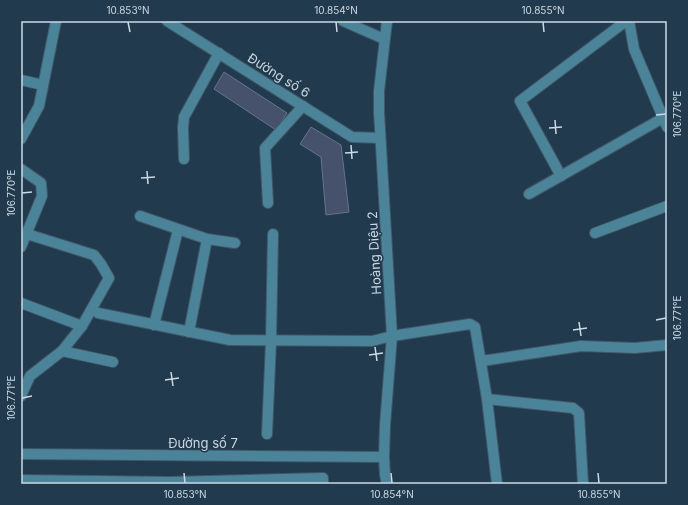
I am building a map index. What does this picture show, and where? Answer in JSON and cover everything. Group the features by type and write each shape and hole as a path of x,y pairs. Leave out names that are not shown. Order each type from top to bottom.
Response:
{"street":[{"path":"21,140 25,124 39,106 56,21"},
{"name":"Đường số 6","path":"167,21 352,137 380,138"},
{"path":"344,21 384,39"},
{"name":"Hoàng Diệu 2","path":"387,21 379,92 380,138 392,336 385,425 384,457 387,484"},
{"path":"529,194 665,122 634,49 627,21 520,101 561,176"},
{"path":"184,159 184,117 219,53"},
{"path":"21,80 43,85"},
{"path":"268,203 265,148 303,106"},
{"path":"21,169 41,183 42,196 21,247"},
{"path":"594,233 667,206"},
{"path":"140,216 207,239 235,243"},
{"path":"154,325 178,230"},
{"path":"21,396 30,376 62,351 82,326 108,278 102,264 94,255 27,234"},
{"path":"267,434 271,341 273,234"},
{"path":"189,332 207,239"},
{"path":"21,303 82,326"},
{"path":"98,313 230,340 372,341 392,336 470,324 476,327 482,361 496,484"},
{"path":"482,361 581,346 635,348 667,345"},
{"path":"62,351 113,362"},
{"path":"487,399 573,408 579,413 583,484"},
{"name":"Đường số 7","path":"21,454 384,457"},
{"path":"21,480 170,482 323,478 323,484"}],"building":[{"path":"224,72 287,113 276,130 214,89"},
{"path":"311,127 341,145 349,212 326,215 321,157 300,144"}]}
